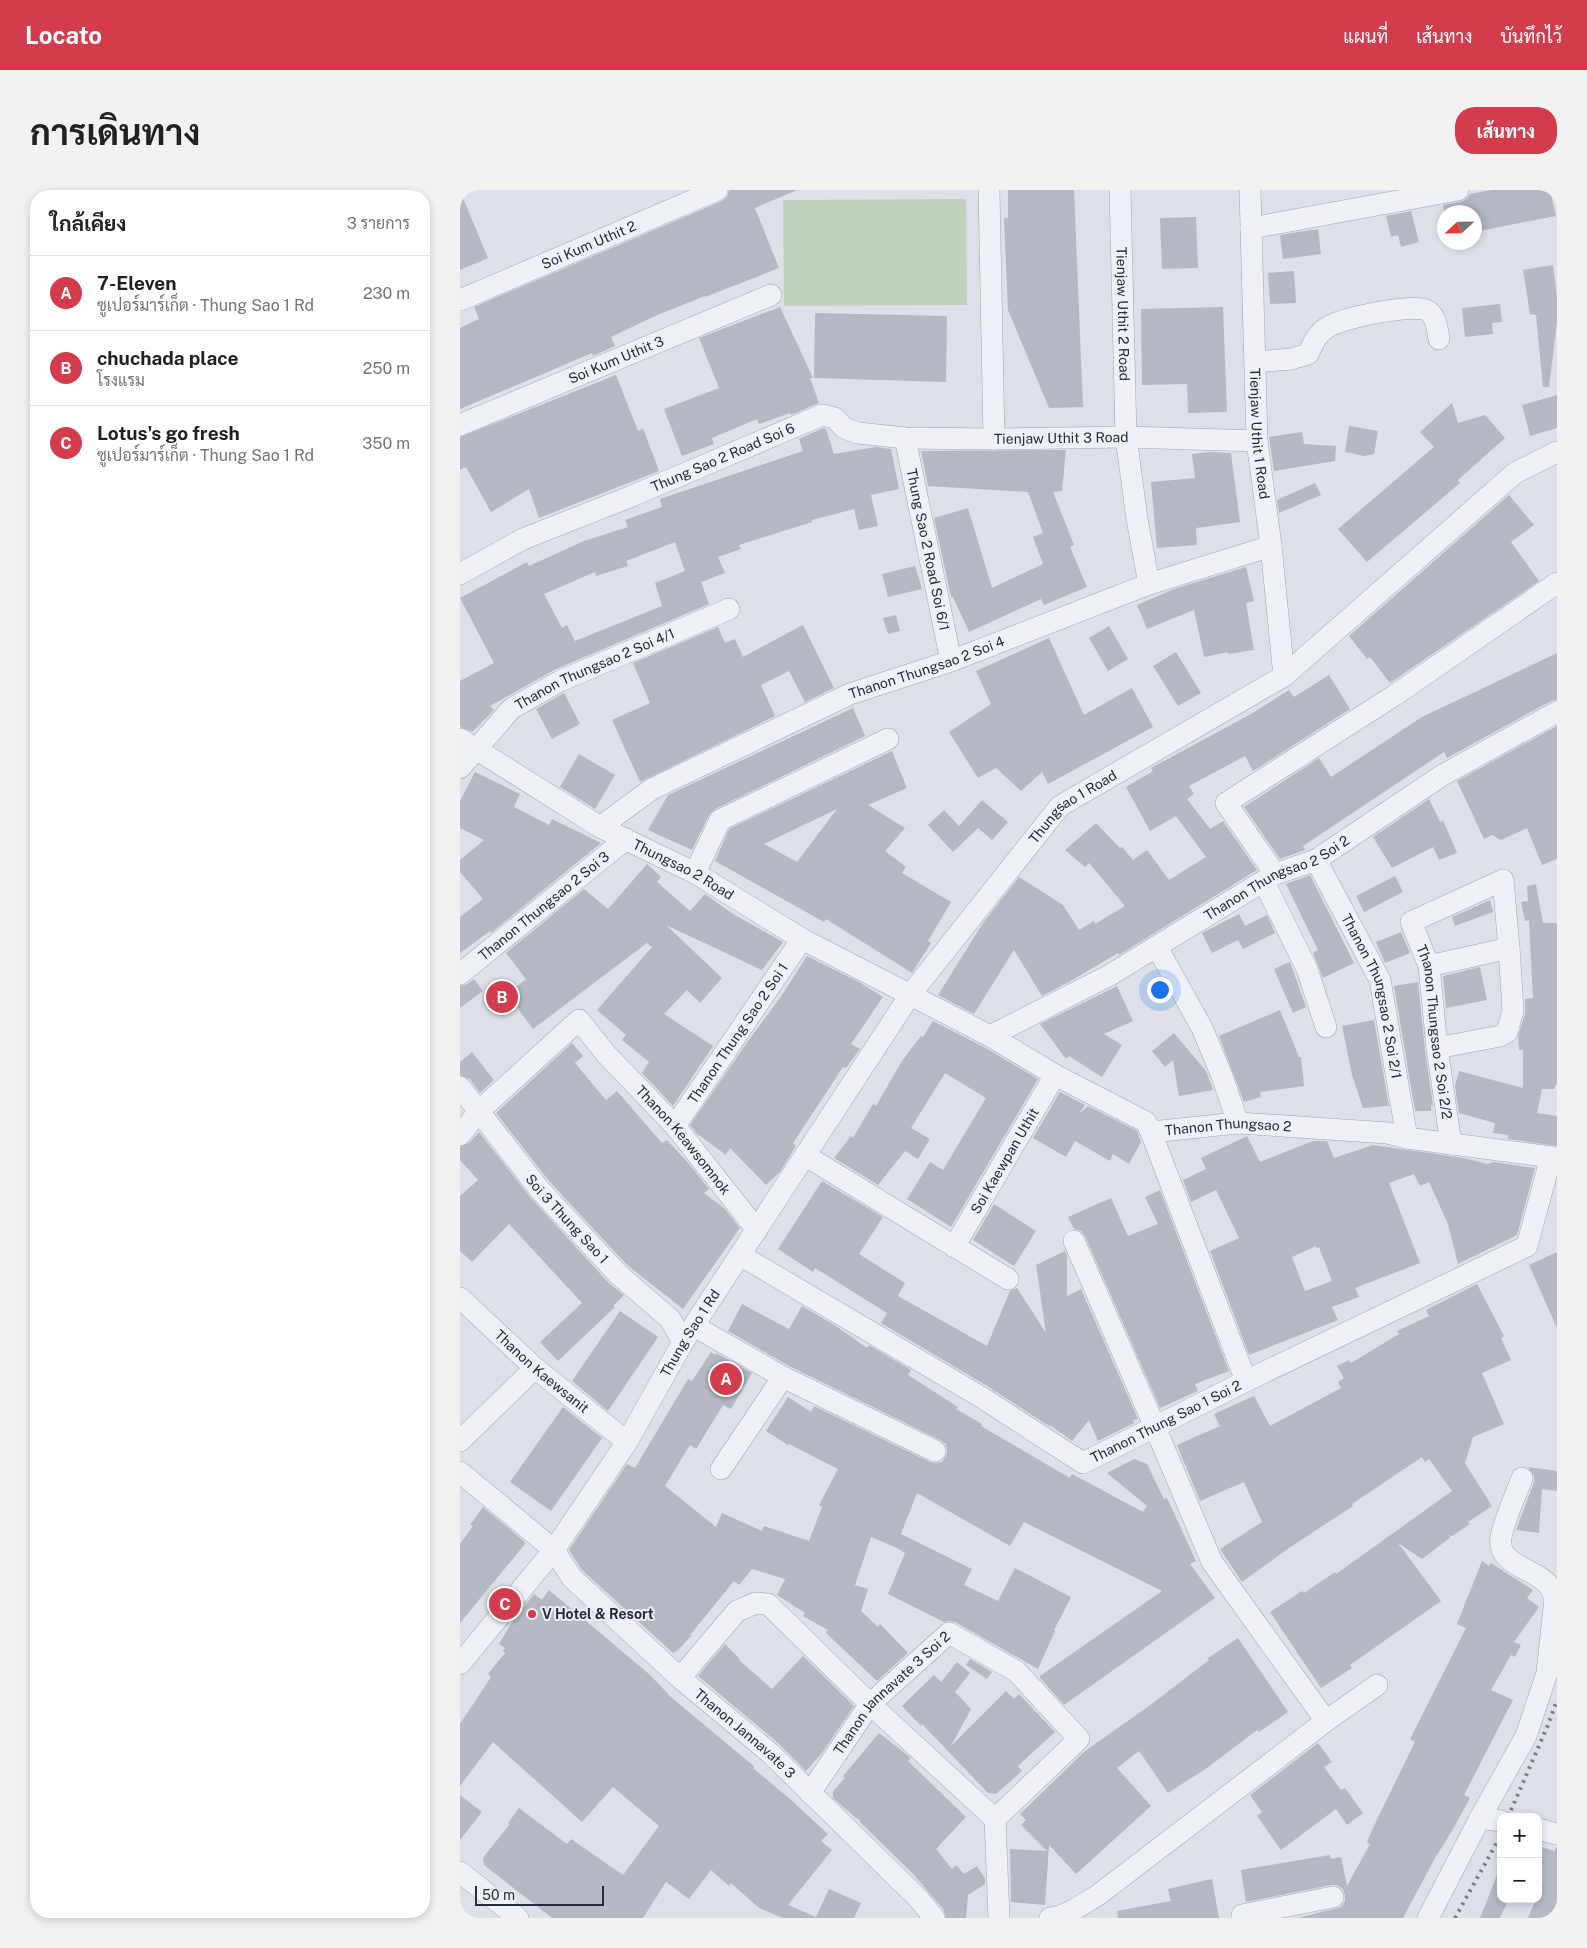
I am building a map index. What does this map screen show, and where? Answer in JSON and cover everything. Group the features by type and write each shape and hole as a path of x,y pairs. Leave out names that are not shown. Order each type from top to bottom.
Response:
{"street":[{"name":"Soi Kum Uthit 2","path":"460,300 717,190"},
{"name":"Tienjaw Uthit 3 Road","path":"989,190 994,440 1126,437 1257,441"},
{"name":"Tienjaw Uthit 2 Road","path":"1120,190 1126,437 1137,519 1149,584"},
{"name":"Tienjaw Uthit 1 Road","path":"1250,190 1257,441 1271,546 1284,676"},
{"path":"1251,228 1458,190"},
{"name":"Soi Kum Uthit 3","path":"460,425 771,295"},
{"path":"1255,362 1291,359 1308,354 1314,339 1327,327 1352,317 1417,307 1428,310 1436,321 1439,339"},
{"name":"Thung Sao 2 Road Soi 6","path":"460,574 522,539 641,492 822,415 835,418 844,428 858,433 905,438 994,440"},
{"name":"Thung Sao 2 Road Soi 6/1","path":"905,438 951,661"},
{"name":"Thungsao 1 Road","path":"910,996 1060,806 1284,676 1515,473 1556,458"},
{"name":"Thanon Thungsao 2 Soi 4","path":"600,828 652,789 850,694 951,661 1149,584 1271,546"},
{"path":"1326,1026 1308,969 1270,878 1226,803 1395,695 1557,580"},
{"name":"Thanon Thungsao 2 Soi 4/1","path":"460,768 468,744 511,709 560,681 729,608"},
{"name":"Thanon Thungsao 2 Soi 2","path":"990,1036 1110,975 1270,878 1316,860 1440,776 1557,712"},
{"path":"694,873 720,820 888,739"},
{"name":"Thungsao 2 Road","path":"468,744 600,828 694,873 802,939 910,996"},
{"name":"Thanon Thungsao 2 Soi 3","path":"460,974 626,839"},
{"name":"Thanon Thungsao 2 Soi 2/1","path":"1316,860 1380,980 1407,1138"},
{"name":"Thanon Thungsao 2 Soi 2/2","path":"1451,1144 1437,1048 1429,966 1411,922 1504,880 1509,948"},
{"name":"Thanon Thung Sao 2 Soi 1","path":"674,1126 802,939"},
{"path":"1158,947 1202,1028 1222,1076 1238,1123"},
{"path":"1429,966 1509,948 1513,1011 1507,1032 1500,1036 1437,1048"},
{"name":"Thanon Thungsao 2","path":"910,996 990,1036 1055,1075 1146,1122 1151,1132 1238,1123 1388,1133 1407,1138 1554,1160"},
{"name":"Thung Sao 1 Rd","path":"460,1664 554,1550 626,1442 689,1334 910,996"},
{"name":"Thanon Keawsomnok","path":"479,1111 579,1020 606,1054 674,1126 756,1230"},
{"name":"Soi Kaewpan Uthit","path":"954,1246 1055,1075"},
{"name":"Soi 3 Thung Sao 1","path":"460,1087 539,1189 618,1274 670,1320 689,1334"},
{"path":"460,1135 479,1111"},
{"path":"1151,1132 1246,1381"},
{"path":"806,1156 1008,1279"},
{"name":"Thanon Thung Sao 1 Soi 2","path":"740,1255 981,1397 1083,1463 1246,1381 1527,1246 1554,1160"},
{"path":"1074,1241 1212,1562 1326,1722"},
{"name":"Thanon Kaewsanit","path":"460,1298 535,1368 626,1442"},
{"path":"689,1334 784,1377 935,1452"},
{"path":"460,1441 535,1368"},
{"path":"721,1469 784,1377"},
{"name":"Thanon Jannavate 3","path":"460,1472 554,1550 572,1578 680,1678 770,1753 919,1899 934,1918"},
{"path":"1428,1918 1480,1818 1526,1736 1546,1673 1554,1598 1550,1587 1543,1580 1510,1561 1503,1551 1501,1539 1522,1478"},
{"path":"680,1678 737,1611 756,1603 768,1604 870,1704 995,1819 999,1918"},
{"name":"Thanon Jannavate 3 Soi 2","path":"810,1793 870,1704 949,1633 1016,1671 1079,1739 995,1819"},
{"path":"1050,1918 1075,1909 1098,1895 1377,1685"},
{"path":"1480,1818 1497,1820"},
{"path":"1542,1830 1557,1834"},
{"path":"460,1872 518,1918"},
{"path":"1242,1918 1242,1915 1333,1898"}],"green space":[{"path":"966,199 967,305 784,306 783,200"}],"building":[{"path":"729,190 797,190 755,208 779,268 655,316 611,337 615,346 593,356 592,353 460,409 460,328 479,319 474,307 722,201 727,197"},
{"path":"1008,190 1074,190 1083,407 1049,408 1008,310 1004,218 1008,218"},
{"path":"1492,190 1550,190 1556,216 1482,230 1482,205 1443,205 1461,202 1470,194"},
{"path":"460,191 488,258 460,270"},
{"path":"1411,211 1419,242 1401,247 1398,235 1391,237 1386,216"},
{"path":"1196,217 1198,268 1162,269 1160,218"},
{"path":"1318,229 1321,254 1283,259 1280,235"},
{"path":"1553,265 1557,296 1557,322 1549,387 1543,387 1536,315 1530,314 1523,270"},
{"path":"1294,271 1296,303 1270,304 1268,273"},
{"path":"1500,304 1502,322 1492,323 1493,334 1465,337 1462,308"},
{"path":"780,307 813,378 810,378 819,403 791,415 790,413 759,424 757,419 712,438 714,444 682,456 664,409 719,388 699,338"},
{"path":"1223,307 1227,412 1188,413 1187,384 1142,385 1141,309"},
{"path":"815,313 947,316 946,382 814,378"},
{"path":"616,375 638,431 643,428 659,471 539,518 529,489 491,512 466,467 460,470 460,437"},
{"path":"1557,395 1557,428 1530,436 1522,405"},
{"path":"1452,403 1458,423 1485,415 1505,438 1458,480 1460,483 1367,562 1338,529 1434,447 1420,432"},
{"path":"1349,426 1378,431 1374,454 1364,456 1345,452"},
{"path":"823,428 826,429 834,454 876,447 891,449 899,489 871,495 878,526 859,530 854,509 812,520 812,522 739,545 741,549 718,557 725,573 701,582 709,604 554,670 490,706 494,710 472,732 460,727 460,681 494,663 460,598 527,562 529,566 584,541 628,527 625,520 662,507 660,499 803,451 799,439","holes":["675,542 685,571 655,583 662,606 575,641 567,625 562,628 544,594 595,572 596,576 628,566 626,561"]},
{"path":"1302,432 1304,444 1336,446 1335,461 1274,471 1269,437"},
{"path":"1066,450 1062,491 1053,492 1074,545 1070,547 1087,587 1044,605 1041,599 969,632 953,597 951,597 934,518 968,508 992,588 1043,564 1033,537 1043,533 1028,492 928,486 921,451"},
{"path":"1209,452 1231,453 1240,522 1196,528 1197,545 1157,548 1151,482 1195,478 1192,454"},
{"path":"1315,483 1321,495 1279,513 1277,500"},
{"path":"1509,495 1534,525 1511,542 1539,581 1390,683 1370,657 1367,659 1349,636"},
{"path":"915,566 922,589 888,597 882,574"},
{"path":"1246,567 1254,601 1246,603 1254,650 1228,654 1228,652 1204,657 1194,610 1147,629 1137,605 1174,589"},
{"path":"896,615 900,631 888,634 883,618"},
{"path":"803,625 834,688 805,702 789,671 761,685 775,716 640,782 612,720 650,703 633,663 718,627 725,643 735,639 743,657"},
{"path":"1109,626 1128,659 1108,671 1089,638"},
{"path":"1049,638 1084,715 1132,688 1153,727 1048,784 1042,772 1021,791 996,768 978,778 949,732 991,704 976,671"},
{"path":"1176,652 1201,693 1178,706 1153,666"},
{"path":"1557,653 1557,700 1551,701 1447,758 1444,752 1303,846 1305,850 1280,859 1244,807 1319,758 1331,777 1422,717"},
{"path":"1329,675 1350,709 1253,771 1245,756 1189,786 1194,794 1187,799 1210,829 1223,821 1257,870 1119,955 1118,953 1042,996 1014,950 974,1014 938,995 983,923 1019,877 1063,905 1079,930 1094,921 1095,924 1125,906 1089,863 1085,867 1065,850 1096,823 1133,860 1147,850 1169,880 1206,857 1176,816 1150,831 1126,787 1153,771 1151,768 1251,714 1289,690 1294,697"},
{"path":"564,693 580,724 552,739 536,709"},
{"path":"853,708 865,736 715,809 709,815 692,850 648,830 668,795"},
{"path":"1557,726 1557,859 1542,865 1527,828 1501,840 1492,835 1484,839 1457,781"},
{"path":"892,751 907,788 868,805 905,828 885,851 906,867 902,873 951,902 928,941 931,943 912,973 826,919 824,922 715,861 729,829","holes":["837,809 797,862 764,844"]},
{"path":"579,754 615,775 595,809 560,787"},
{"path":"475,772 520,794 514,807 549,825 552,819 601,843 491,933 490,931 460,953 460,917 483,899 460,872 460,860 484,840 460,828 460,801"},
{"path":"1429,799 1440,822 1443,820 1457,853 1439,860 1433,847 1392,868 1373,837"},
{"path":"982,800 1008,822 992,840 978,828 953,852 928,825 944,810 959,826"},
{"path":"647,864 661,877 657,882 690,911 705,894 733,914 783,942 762,970 666,925 722,978 700,1003 687,990 664,1014 713,1046 673,1106 642,1073 649,1062 622,1040 626,1035 597,1010 652,947 647,943 533,1029 507,994 526,979 506,953 584,889 608,909"},
{"path":"1310,875 1354,963 1323,978 1313,953 1318,950 1286,884"},
{"path":"1395,876 1403,892 1364,912 1356,896"},
{"path":"1536,884 1543,923 1557,923 1557,1083 1554,1089 1542,1089 1537,1113 1557,1116 1557,1146 1508,1139 1508,1135 1493,1133 1495,1123 1459,1113 1455,1086 1459,1071 1523,1088 1523,1050 1519,1050 1518,1036 1525,1014 1525,999 1533,998 1529,920 1525,921 1521,902 1528,901 1527,886"},
{"path":"1490,900 1493,912 1455,926 1452,917"},
{"path":"1239,914 1245,926 1267,915 1275,933 1243,949 1238,940 1212,953 1202,933"},
{"path":"1401,932 1410,953 1385,963 1376,942"},
{"path":"807,956 859,982 883,997 851,1044 860,1049 846,1068 843,1067 793,1143 796,1146 780,1172 766,1185 730,1148 726,1155 696,1133 690,1125 782,995"},
{"path":"1290,962 1306,1007 1293,1013 1274,969"},
{"path":"1480,967 1487,1000 1446,1008 1443,976"},
{"path":"474,979 483,991 460,1008 460,986"},
{"path":"1418,982 1433,1106 1431,1105 1431,1111 1415,1111 1394,986"},
{"path":"1117,986 1133,1021 1104,1034 1122,1045 1102,1077 1069,1056 1066,1059 1040,1024"},
{"path":"1280,1010 1299,1057 1301,1057 1304,1086 1260,1092 1261,1097 1244,1102 1219,1036"},
{"path":"1374,1020 1389,1106 1363,1108 1352,1075 1342,1026"},
{"path":"933,1021 984,1047 1038,1079 951,1227 907,1199 930,1162 943,1170 986,1098 945,1073 911,1128 930,1139 918,1159 905,1151 878,1185 834,1158 851,1136 853,1138 873,1104 876,1106 902,1061 921,1036 923,1037"},
{"path":"1174,1033 1206,1071 1213,1090 1179,1096 1173,1060 1165,1067 1152,1051"},
{"path":"572,1043 583,1056 575,1063 606,1100 617,1091 662,1143 667,1140 690,1165 709,1189 704,1193 724,1208 740,1228 683,1309 627,1265 549,1181 496,1113"},
{"path":"472,1052 494,1080 480,1093 470,1079 460,1075 460,1062"},
{"path":"1060,1092 1085,1105 1079,1114 1088,1106 1137,1131 1141,1142 1129,1164 1113,1154 1110,1161 1075,1141 1066,1157 1033,1138"},
{"path":"479,1132 530,1197 609,1283 624,1295 613,1306 615,1307 558,1361 540,1342 582,1303 509,1224 472,1262 460,1251 460,1196 478,1180 460,1160 460,1147 469,1143"},
{"path":"1247,1136 1260,1162 1313,1141 1327,1141 1334,1158 1373,1145 1464,1158 1487,1164 1494,1162 1535,1168 1517,1235 1458,1264 1448,1224 1429,1182 1420,1186 1414,1174 1389,1183 1420,1263 1355,1288 1359,1297 1332,1307 1338,1320 1249,1355 1210,1251 1239,1238 1216,1190 1191,1202 1183,1180 1206,1169 1201,1158","holes":["1316,1246 1316,1248 1319,1247 1332,1281 1305,1291 1292,1257"]},
{"path":"822,1181 883,1217 859,1254 905,1283 898,1296 987,1346 1010,1291 1017,1288 1046,1333 1036,1265 1065,1251 1067,1256 1067,1296 1081,1289 1138,1419 1133,1420 1134,1423 1098,1441 1089,1420 1072,1441 987,1386 881,1323 887,1313 815,1268 813,1272 778,1249"},
{"path":"1160,1190 1229,1371 1195,1384 1198,1391 1160,1408 1085,1236 1081,1231 1074,1229 1068,1217 1111,1198 1128,1236 1158,1224 1145,1197"},
{"path":"994,1204 1036,1231 1014,1266 973,1240"},
{"path":"1557,1252 1557,1328 1529,1265"},
{"path":"1477,1284 1504,1336 1501,1338 1511,1360 1482,1373 1504,1424 1473,1437 1465,1463 1492,1506 1468,1522 1470,1524 1452,1536 1447,1535 1451,1537 1422,1559 1398,1543 1441,1601 1350,1665 1352,1668 1321,1688 1270,1612 1302,1591 1304,1593 1335,1572 1336,1574 1452,1491 1429,1459 1425,1462 1422,1457 1242,1582 1220,1549 1262,1522 1244,1482 1200,1501 1177,1445 1220,1426 1214,1414 1254,1396 1270,1426 1341,1388 1338,1382 1344,1378 1337,1366 1349,1360 1351,1363 1399,1334 1397,1331 1429,1316 1426,1310"},
{"path":"742,1304 789,1329 802,1306 836,1326 867,1348 869,1345 911,1370 908,1375 958,1407 956,1409 982,1424 981,1426 1070,1478 1072,1474 1143,1512 1147,1506 1107,1473 1134,1459 1147,1464 1164,1499 1167,1498 1196,1561 1190,1564 1215,1598 1064,1705 1040,1676 1162,1591 1024,1522 1010,1546 917,1493 901,1534 972,1569 964,1585 998,1601 1015,1568 1071,1597 1054,1630 1038,1669 955,1622 944,1622 888,1594 905,1553 871,1537 855,1585 868,1589 861,1611 878,1627 880,1624 908,1653 877,1681 826,1633 828,1630 803,1616 805,1613 777,1595 785,1579 752,1569 739,1585 734,1581 690,1635 692,1635 673,1653 582,1570 569,1550 627,1464 635,1468 688,1379 692,1381 711,1352 752,1373 731,1409 723,1405 696,1449 690,1445 665,1486 716,1527 722,1513 762,1531 764,1526 809,1541 822,1507 819,1505 838,1469 788,1445 766,1431 788,1397 811,1412 814,1406 930,1462 942,1462 946,1456 946,1444 940,1440 789,1366 728,1331"},
{"path":"620,1311 658,1337 608,1411 572,1381"},
{"path":"563,1407 602,1438 551,1511 510,1482"},
{"path":"1528,1467 1557,1471 1557,1491 1542,1489 1539,1533 1516,1530 1534,1482 1534,1476"},
{"path":"483,1507 524,1541 525,1544 460,1623 460,1544 473,1526 470,1525"},
{"path":"1482,1561 1489,1566 1491,1563 1533,1590 1527,1598 1539,1607 1514,1642 1521,1645 1515,1657 1511,1655 1491,1690 1513,1700 1464,1795 1470,1798 1403,1918 1298,1918 1341,1907 1345,1901 1345,1895 1343,1889 1337,1885 1246,1902 1241,1870 1330,1855 1331,1859 1341,1857 1347,1886 1370,1844 1367,1842 1372,1830 1415,1742 1410,1739 1466,1628 1457,1624"},
{"path":"549,1590 649,1674 672,1698 755,1767 753,1768 828,1834 821,1841 832,1850 788,1905 816,1917 829,1889 861,1903 854,1918 783,1918 759,1908 731,1883 729,1886 711,1870 689,1899 666,1882 643,1918 552,1918 484,1865 483,1859 485,1855 510,1824 508,1823 519,1808 567,1844 571,1839 623,1875 659,1826 613,1787 582,1822 493,1742 460,1786 460,1724 491,1677 488,1674 505,1653 503,1651 505,1648 499,1644 514,1619 534,1594 542,1600"},
{"path":"1238,1638 1288,1712 1259,1732 1257,1730 1207,1768 1168,1793 1139,1751 1117,1768 1151,1806 1076,1874 1049,1845 1045,1905 1011,1902 1010,1849 1047,1851 1021,1825 1026,1820 1020,1814 1085,1751 1149,1706 1209,1660 1208,1658"},
{"path":"725,1644 739,1660 772,1689 803,1656 854,1706 822,1753 806,1771 778,1743 698,1676"},
{"path":"970,1659 992,1672 987,1679 966,1665"},
{"path":"957,1662 970,1673 955,1692 971,1709 951,1746 1006,1691 1014,1699 1019,1694 1055,1732 1018,1766 1022,1771 996,1794 988,1793 922,1724 921,1726 902,1706 934,1675 941,1682"},
{"path":"879,1733 911,1758 908,1761 966,1817 936,1849 952,1869 956,1865 964,1874 977,1866 985,1879 985,1884 968,1895 966,1918 946,1918 943,1909 914,1875 860,1820 833,1798 833,1791 845,1778 843,1776"},
{"path":"1318,1743 1332,1762 1324,1767 1341,1790 1345,1788 1363,1813 1347,1825 1336,1809 1281,1850 1257,1816 1262,1812 1250,1795"},
{"path":"460,1795 482,1812 460,1840"},
{"path":"1542,1847 1554,1851 1557,1847 1557,1918 1528,1918 1534,1903 1542,1903"},
{"path":"1497,1875 1497,1903 1507,1903 1500,1918 1480,1918"},
{"path":"1212,1879 1219,1918 1118,1918 1117,1911 1171,1901 1168,1889"}],"railway":[{"path":"1510,1813 1557,1700"},
{"path":"1455,1918 1497,1842"}],"place":[{"name":"chuchada place","path":"502,997"},
{"name":"7-Eleven","path":"726,1379"},
{"name":"Lotus's go fresh","path":"505,1604"},
{"name":"V Hotel & Resort","path":"532,1614"}]}
